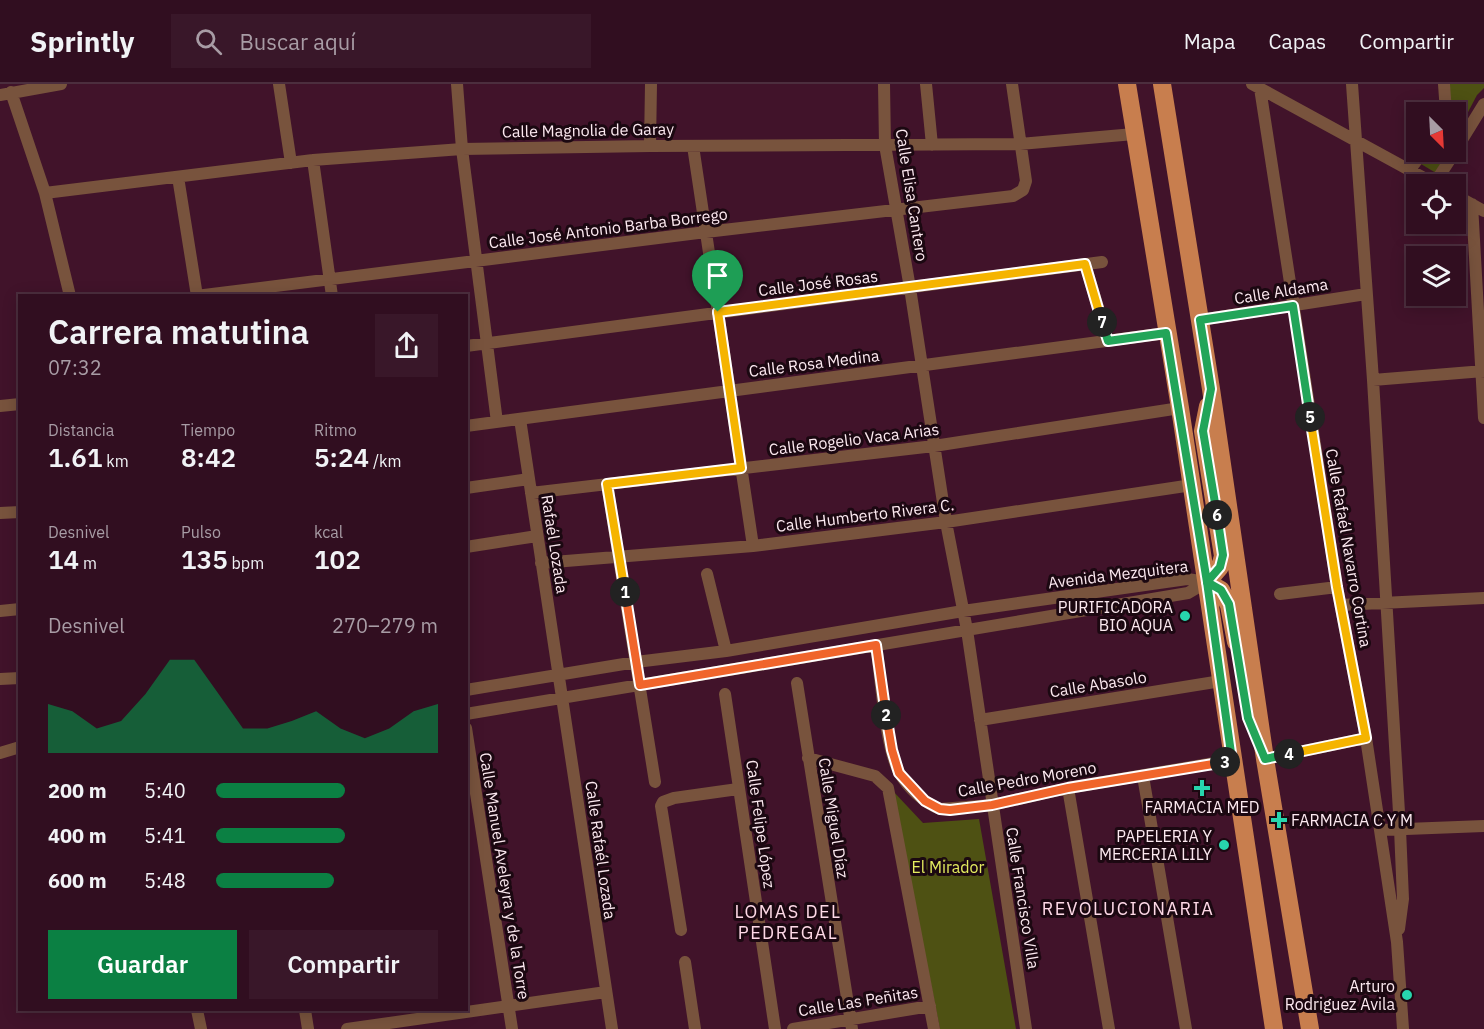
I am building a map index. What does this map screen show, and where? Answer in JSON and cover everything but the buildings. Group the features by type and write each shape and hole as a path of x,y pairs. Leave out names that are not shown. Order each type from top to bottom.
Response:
{"main road":[{"path":"1127,84 1192,485 1274,1029"},
{"path":"1162,84 1211,389 1265,759 1310,1029"},
{"path":"1207,582 1220,567 1223,555 1203,431 1211,389"},
{"path":"1207,582 1221,590 1229,604 1248,718 1265,759"}],"street":[{"path":"61,84 43,85 6,94 45,193 70,294"},
{"path":"279,84 291,163"},
{"path":"457,84 462,149 497,422"},
{"path":"650,146 651,84"},
{"name":"Calle Elisa Cantero","path":"884,84 885,146 910,288 946,522 967,630"},
{"path":"926,84 932,145"},
{"path":"1012,84 1020,144"},
{"name":"Calle Rafaél Navarro Cortina","path":"1352,84 1373,380 1400,829 1403,899 1397,942"},
{"path":"1444,84 1445,102"},
{"path":"1256,86 1415,174"},
{"name":"Calle Rafaél Navarro Cortina","path":"1256,86 1337,587 1366,738 1397,942 1404,1029"},
{"path":"1466,133 1484,104"},
{"name":"Calle Magnolia de Garay","path":"45,193 313,160 462,149 1020,144 1134,134"},
{"name":"Calle José Antonio Barba Borrego","path":"204,294 1013,196 1023,190 1026,181 1020,144"},
{"path":"693,146 753,546"},
{"path":"313,160 332,294"},
{"path":"1409,171 1416,162"},
{"path":"178,177 196,294"},
{"path":"1466,201 1484,211"},
{"path":"1472,204 1484,418"},
{"name":"Calle José Rosas","path":"468,346 1102,262"},
{"path":"1085,264 1108,341"},
{"name":"Calle Aldama","path":"1200,320 1366,294"},
{"name":"Calle Rosa Medina","path":"468,426 1166,333"},
{"path":"1373,380 1483,371"},
{"path":"0,406 18,404"},
{"name":"Calle Rogelio Vaca Arias","path":"531,493 934,446 1180,408"},
{"name":"Rafaél Lozada","path":"520,419 558,675"},
{"path":"468,488 529,479"},
{"path":"607,484 655,782"},
{"name":"Calle Humberto Rivera C.","path":"542,562 753,546 946,522 1192,485"},
{"path":"0,513 18,512"},
{"path":"468,547 537,536"},
{"path":"707,574 726,651"},
{"name":"Avenida Mezquitera","path":"468,690 636,662 726,651 963,611 1188,579 1207,582"},
{"name":"Avenida Mezquitera","path":"468,714 1188,593 1207,582"},
{"path":"1280,594 1337,587"},
{"path":"1341,605 1484,598"},
{"path":"0,611 18,609"},
{"name":"Calle Francisco Villa","path":"967,630 1026,1029"},
{"name":"Calle Pedro Moreno","path":"876,645 889,738 896,765 904,780 925,801 940,809 992,805 1068,788 1232,760"},
{"name":"Calle Rafaél Lozada","path":"558,675 612,1029"},
{"path":"0,678 18,678"},
{"name":"Calle Abasolo","path":"980,720 1221,681"},
{"name":"Calle Miguel Díaz","path":"797,683 851,1024"},
{"name":"Calle Felipe López","path":"726,694 738,789 775,1029"},
{"path":"1265,759 1366,738"},
{"name":"Calle Manuel Aveleyra y de la Torre","path":"468,741 512,1029"},
{"path":"0,753 18,748"},
{"path":"808,758 875,776 884,783 891,795 934,1029"},
{"path":"1143,776 1186,1029"},
{"path":"1068,788 1109,1029"},
{"path":"681,930 661,811 663,802 674,798 738,789"},
{"path":"1380,830 1484,826"},
{"path":"685,962 695,1029"},
{"path":"347,1029 606,992"},
{"name":"Calle Las Peñitas","path":"793,1029 851,1024 930,1006"},
{"path":"197,1011 201,1029"},
{"path":"305,1011 308,1029"}],"green space":[{"path":"1448,84 1484,84 1484,88 1477,95 1466,116 1466,102 1449,102"},
{"path":"1422,162 1442,162 1436,173 1421,164"},
{"name":"El Mirador","path":"892,790 923,823 979,819 1016,1029 940,1029"}],"place":[{"name":"PURIFICADORA BIO AQUA","path":"1185,616"},
{"name":"FARMACIA MED","path":"1202,788"},
{"name":"FARMACIA C Y M","path":"1279,820"},
{"name":"PAPELERIA Y MERCERIA LILY","path":"1224,845"},
{"name":"Arturo Rodriguez Avila","path":"1407,995"}],"district":[{"name":"REVOLUCIONARIA","path":"1128,908"},
{"name":"LOMAS DEL PEDREGAL","path":"788,921"}],"route":[{"path":"718,312 741,468 607,484 640,685 876,645 889,738 896,765 904,780 925,801 940,809 992,805 1068,788 1232,760 1207,582 1221,590 1229,604 1248,718 1265,759 1366,738 1337,587 1293,306 1200,320 1211,389 1203,431 1223,555 1220,567 1207,582 1166,333 1108,341 1085,264 718,312"}]}
